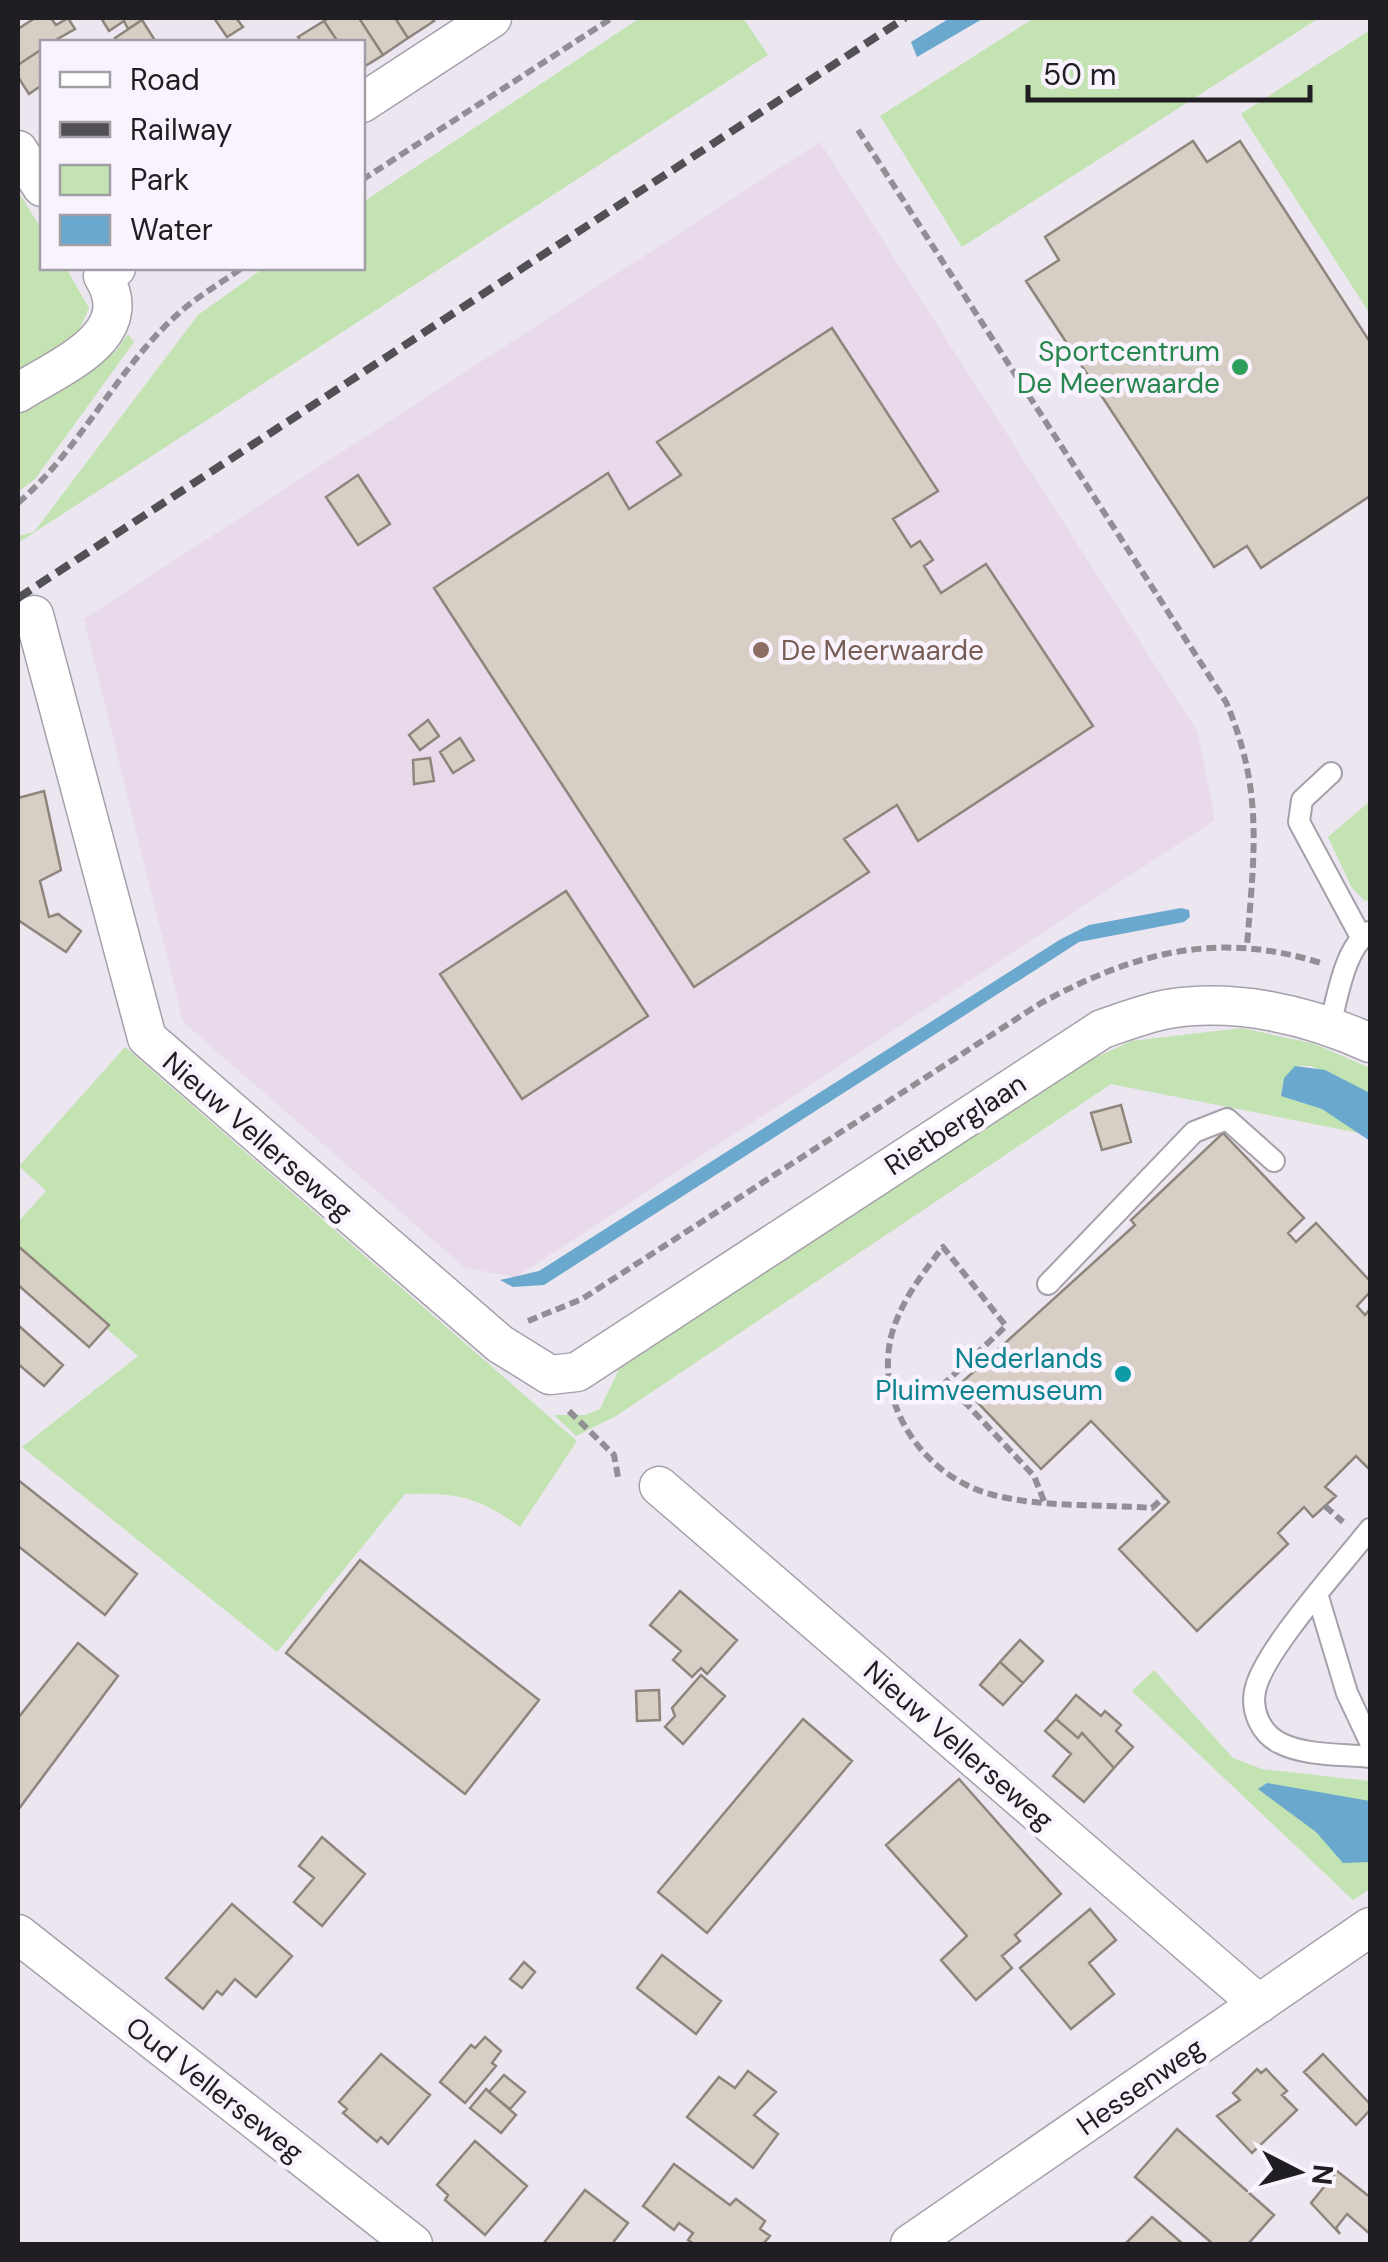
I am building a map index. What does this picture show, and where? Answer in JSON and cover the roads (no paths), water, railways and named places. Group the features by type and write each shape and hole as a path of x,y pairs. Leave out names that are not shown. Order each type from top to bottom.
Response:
{"street":[{"path":"365,102 492,18"},
{"path":"18,150 40,184"},
{"path":"18,393 87,349 109,329 116,311 105,270"},
{"name":"Nieuw Vellerseweg","path":"34,616 147,1038 500,1344 564,1374"},
{"name":"Rietberglaan","path":"564,1374 1102,1029 1168,1009 1242,1006 1330,1024 1370,1042"},
{"name":"Nieuw Vellerseweg","path":"659,1486 1258,2004"},
{"name":"Hessenweg","path":"910,2244 1370,1927"},
{"name":"Oud Vellerseweg","path":"18,1934 413,2244"}],"lane":[{"path":"1330,1024 1345,971 1366,934 1299,822 1302,800 1331,773"},
{"path":"1048,1284 1194,1132 1226,1119 1274,1161"},
{"path":"1370,1529 1255,1689 1258,1719 1277,1742 1370,1757"},
{"path":"1318,1597 1347,1693 1370,1742"}],"water":[{"path":"950,18 984,18 917,57 911,42"},
{"path":"1181,908 1189,910 1190,917 1184,922 1079,942 544,1285 513,1287 500,1280 539,1271 1061,939 1089,925"},
{"path":"1295,1066 1325,1070 1370,1093 1370,1141 1322,1109 1281,1096 1284,1078"},
{"path":"1267,1783 1370,1801 1370,1862 1343,1863 1316,1832 1258,1789"}],"railway":[{"path":"18,598 905,18"}],"place":[{"name":"Sportcentrum De Meerwaarde","path":"1240,367"},
{"name":"De Meerwaarde","path":"761,650"},
{"name":"Nederlands Pluimveemuseum","path":"1123,1374"}]}
